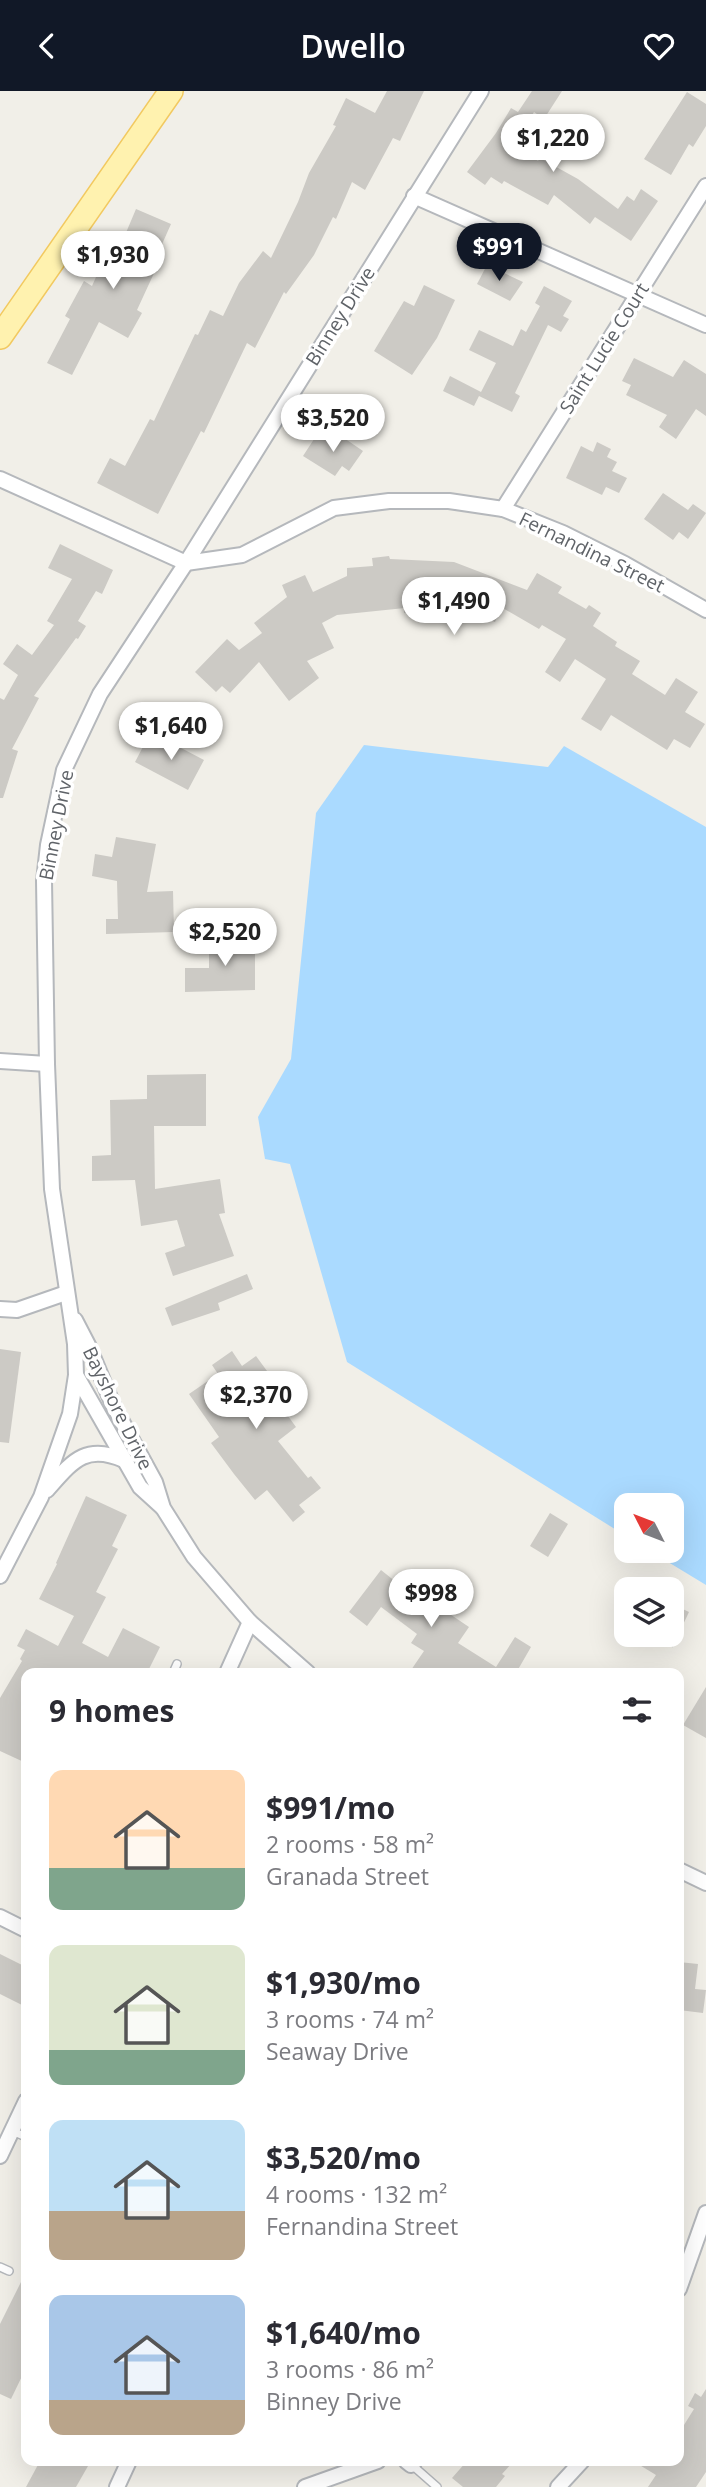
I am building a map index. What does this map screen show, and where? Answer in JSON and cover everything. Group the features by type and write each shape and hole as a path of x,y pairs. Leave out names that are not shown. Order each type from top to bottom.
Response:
{"main road":[{"path":"0,337 171,91"}],"street":[{"name":"Binney Drive","path":"0,1576 41,1497 70,1414 76,1375 75,1345 52,1189 47,1063 44,881 48,845 64,770 100,694 186,563 481,91"},
{"name":"Saint Lucie Court","path":"503,509 706,187"},
{"path":"414,196 706,325"},
{"path":"0,479 186,563"},
{"name":"Fernandina Street","path":"186,563 242,555 334,508 389,501 449,501 503,509 563,533 706,610"},
{"path":"0,1061 47,1063"},
{"path":"0,1309 17,1310 66,1293"},
{"name":"Bayshore Drive","path":"69,1310 89,1347 113,1405 155,1482 163,1508 194,1557 250,1622 302,1668"},
{"name":"Bayshore Drive","path":"76,1375 140,1487 163,1508"},
{"name":"Bayshore Drive","path":"41,1497 77,1459 93,1451 124,1460"},
{"path":"228,1668 250,1622"},
{"path":"684,1872 706,1883"},
{"path":"0,1917 21,1928"},
{"path":"0,2156 21,2112"},
{"path":"684,2275 706,2213"},
{"path":"117,2487 127,2466"},
{"path":"305,2487 363,2466"},
{"path":"558,2487 577,2466"}],"lane":[{"path":"175,1668 177,1664"},
{"path":"12,2131 21,2135"},
{"path":"0,2267 9,2271"},
{"path":"415,2466 437,2487"}],"water":[{"path":"364,745 548,767 564,746 706,827 706,1585 670,1563 684,1563 684,1493 614,1493 614,1529 347,1362 290,1164 265,1159 258,1117 291,1059 316,813"}],"building":[{"path":"387,91 424,91 400,141 393,138 365,190 352,182 336,219 333,217 314,255 286,294 284,292 255,348 247,343 204,433 201,431 158,514 97,483 110,458 125,466 150,419 154,421 195,334 198,335 210,310 223,316 239,283 263,251 271,258 309,173 336,126 333,125 346,98 375,113"},
{"path":"532,91 562,91 544,119 534,112 514,145 538,161 540,158 578,179 618,209 627,196 634,201 641,189 658,201 631,241 595,217 590,224 554,195 548,205 504,181 502,184 491,177 485,185 467,172 511,108 518,112"},
{"path":"687,92 706,104 706,126 693,147 689,144 671,175 644,159"},
{"path":"136,209 171,224 151,269 155,271 137,310 142,313 128,338 99,322 72,375 47,363 70,319 65,316 84,281 92,286 108,250 117,254"},
{"path":"487,265 523,282 510,301 477,284"},
{"path":"424,285 455,300 437,338 412,375 374,351 404,301 414,306"},
{"path":"544,286 572,301 563,316 569,319 561,332 548,325 515,393 520,396 512,412 479,396 474,406 443,391 450,376 481,392 496,363 469,350 479,330 513,346 521,329 526,332 540,306 535,303"},
{"path":"634,358 673,377 684,360 706,374 706,416 696,409 676,439 659,427 667,415 626,395 631,385 622,381"},
{"path":"318,433 336,444 341,436 363,451 349,471 342,466 335,476 303,456"},
{"path":"597,442 611,449 607,457 617,462 612,471 627,478 619,493 606,487 602,495 566,478 581,446 593,452"},
{"path":"663,493 688,510 693,504 706,513 688,539 679,532 673,540 644,519"},
{"path":"60,544 113,570 102,594 96,591 78,621 86,626 78,639 76,638 34,696 39,698 12,749 18,751 3,798 0,798 0,698 4,700 18,675 3,664 17,644 32,655 54,625 47,621 72,579 48,568"},
{"path":"389,556 390,559 454,562 527,590 537,573 562,587 558,593 586,609 589,605 601,613 593,626 617,642 615,646 640,661 632,674 665,695 676,678 698,692 685,712 705,724 690,748 674,739 667,750 611,715 601,731 581,719 606,679 575,659 560,682 545,672 566,639 542,625 539,629 501,607 495,622 450,604 449,615 404,613 405,608 337,615 322,623 334,648 307,661 319,678 289,701 259,662 230,693 222,686 216,692 195,672 227,639 239,650 262,633 254,623 287,597 282,585 305,575 313,592 347,576 347,568 373,566 372,558"},
{"path":"162,738 204,760 188,790 135,762 146,741 158,747"},
{"path":"116,837 156,844 147,892 173,891 174,932 106,934 106,919 118,919 117,881 92,876 95,854 112,857"},
{"path":"209,940 255,940 255,990 185,992 185,968 209,968"},
{"path":"206,1074 206,1126 154,1126 155,1189 220,1179 225,1213 219,1214 234,1256 173,1276 165,1253 185,1246 177,1220 141,1226 135,1180 92,1181 92,1156 111,1155 110,1100 147,1099 147,1075"},
{"path":"247,1274 253,1289 218,1303 220,1310 172,1326 165,1308"},
{"path":"0,1349 21,1352 9,1443 0,1442"},
{"path":"232,1351 242,1366 256,1356 281,1390 291,1382 306,1402 288,1416 296,1427 278,1441 308,1478 311,1476 321,1488 299,1505 305,1512 293,1522 267,1490 255,1500 211,1443 219,1437 189,1394 218,1374 212,1365"},
{"path":"86,1496 127,1515 112,1546 118,1549 96,1592 106,1597 82,1643 108,1657 123,1628 160,1647 150,1668 21,1668 21,1761 0,1751 0,1698 22,1661 20,1659 25,1650 17,1646 26,1629 58,1646 74,1616 39,1599"},
{"path":"550,1513 568,1524 548,1557 530,1546"},
{"path":"381,1570 396,1582 404,1572 430,1592 426,1598 469,1627 458,1643 496,1667 515,1637 531,1647 519,1668 412,1668 424,1651 411,1643 417,1634 381,1607 367,1626 349,1612"},
{"path":"684,1610 689,1612 684,1623"},
{"path":"706,1687 706,1738 684,1723"},
{"path":"0,1954 21,1964 21,2004 0,1994"},
{"path":"684,1963 698,1964 695,1989 706,1990 703,2013 684,2011"},
{"path":"21,2282 21,2378 11,2399 0,2394 0,2324"},
{"path":"706,2389 706,2472 696,2487 648,2487 656,2475 641,2466 684,2466 684,2425 694,2409 688,2406 695,2393 701,2397"},
{"path":"37,2466 88,2466 76,2487 26,2487"},
{"path":"463,2466 509,2466 496,2487 463,2487 452,2478"}]}
